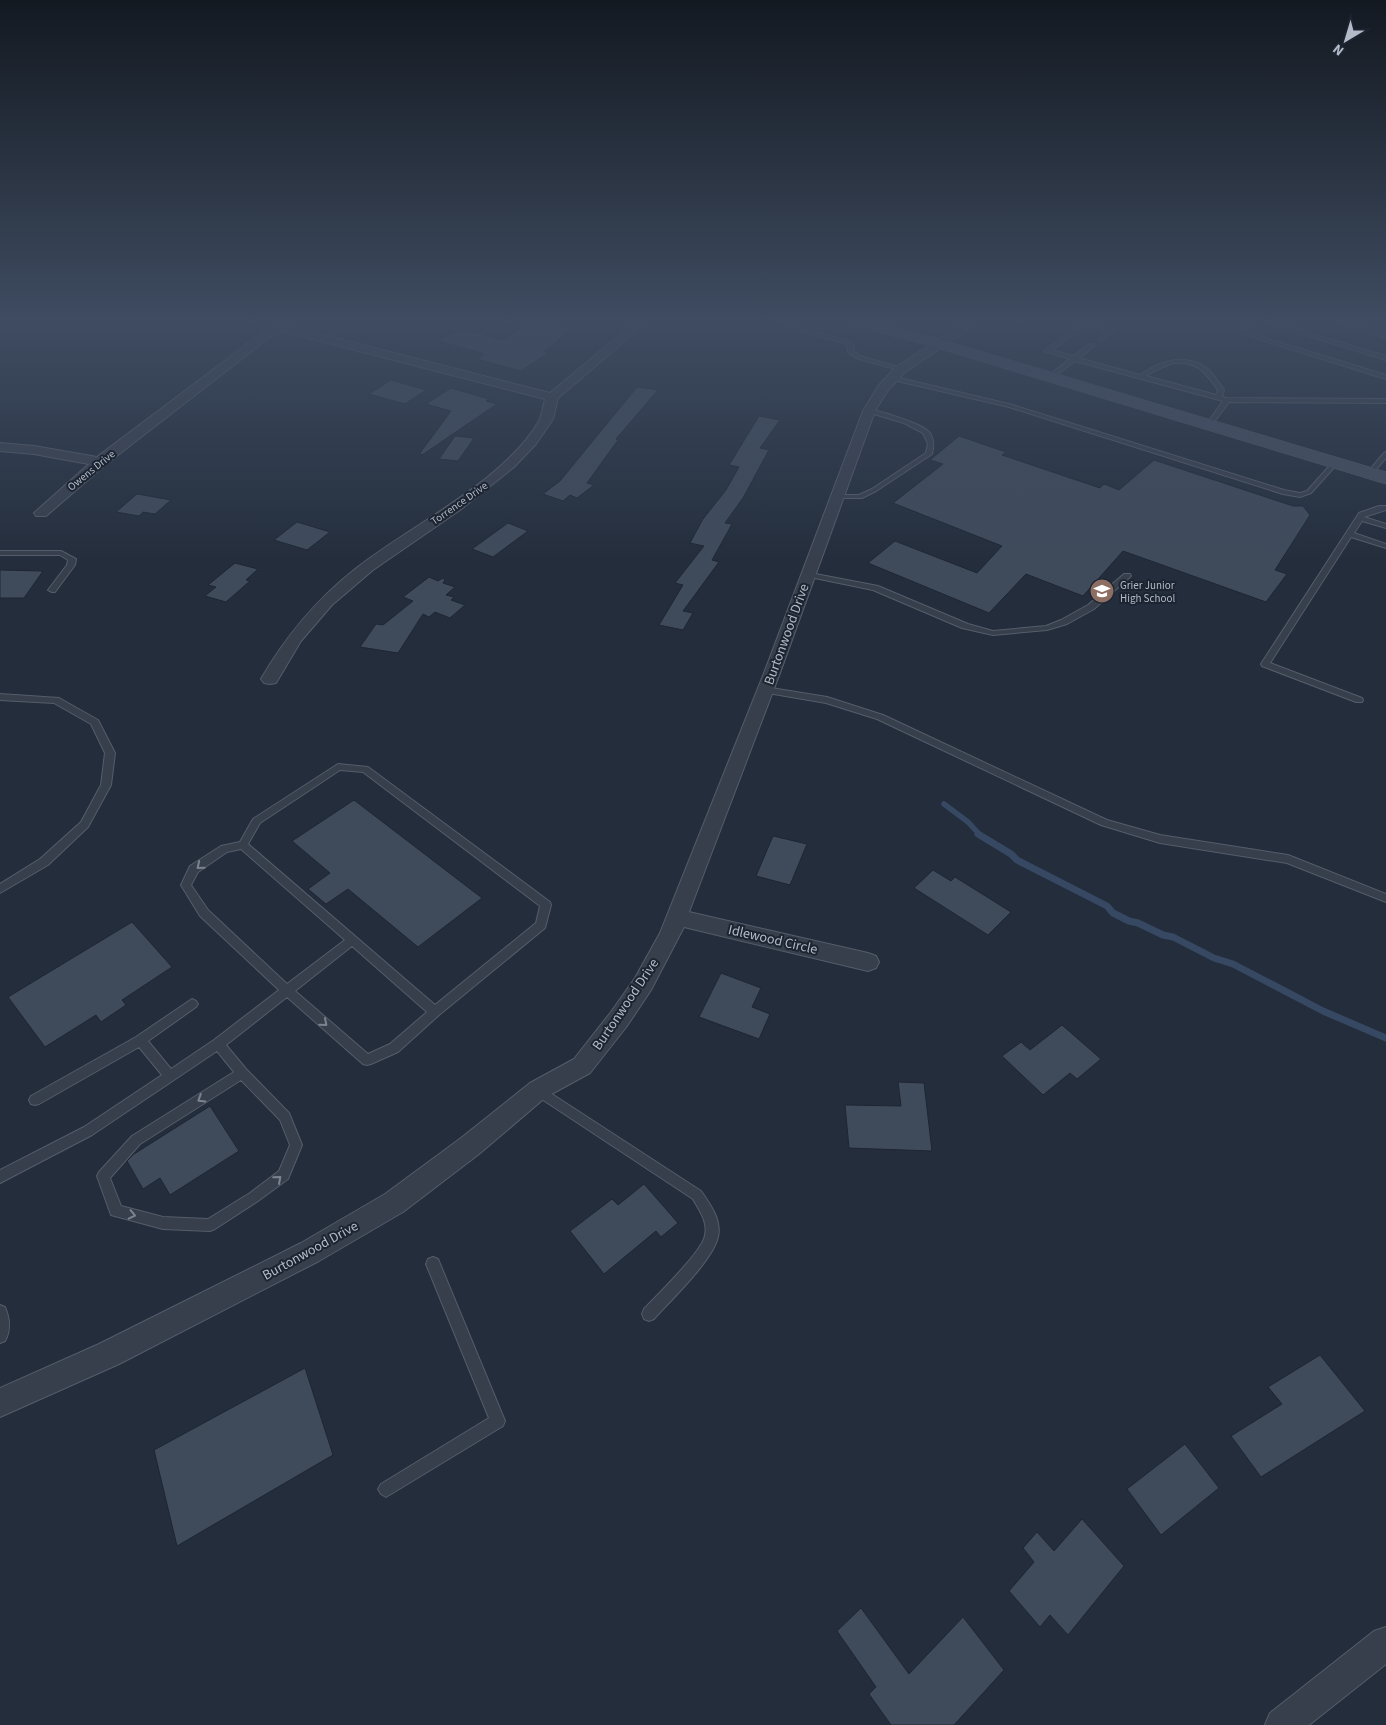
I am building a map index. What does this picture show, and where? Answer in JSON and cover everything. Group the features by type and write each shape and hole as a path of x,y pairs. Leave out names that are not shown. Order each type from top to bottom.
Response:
{"main road":[{"path":"1138,404 1378,476"}],"street":[{"name":"Owens Drive","path":"41,513 100,462 178,404"},
{"name":"Torrence Drive","path":"270,679 291,642 324,604 376,560 510,465 524,451 542,424 552,404"},
{"name":"Burtonwood Drive","path":"0,1403 109,1354 318,1248 394,1203 470,1146 538,1090 582,1066 619,1019 643,984 658,959 677,917 874,404"},
{"path":"0,447 34,450 100,462"},
{"name":"Idlewood Circle","path":"677,917 868,962"},
{"path":"1282,1725 1386,1643"}],"lane":[{"path":"1002,404 1283,492 1300,495 1309,492 1335,463"},
{"path":"1209,425 1224,404"},
{"path":"837,497 860,496 874,490 929,454 932,444 926,432 906,422 870,411"},
{"path":"1378,476 1386,454"},
{"path":"1359,700 1265,664 1362,515 1386,508"},
{"path":"1360,518 1386,526"},
{"path":"1349,534 1386,546"},
{"path":"0,553 61,553 67,555 72,559 71,565 52,590"},
{"path":"808,574 875,588 966,626 993,633 1047,628 1064,622 1091,607 1127,576"},
{"path":"765,690 827,700 880,717 1104,823 1160,840 1288,859 1386,898"},
{"path":"0,696 56,700 94,722 110,753 106,785 85,824 44,862 0,889"},
{"path":"338,767 365,769 546,905 541,925 394,1048 367,1060 287,991 204,913 186,885 194,868 224,850 243,845 256,821 338,767"},
{"path":"243,845 351,941 435,1012"},
{"path":"0,1177 88,1131 170,1077 218,1044 351,941"},
{"path":"35,1100 140,1040 192,1004"},
{"path":"140,1040 170,1077"},
{"path":"218,1044 242,1073 285,1117 296,1145 284,1175 254,1198 210,1226 163,1223 116,1211 103,1176 136,1140 242,1073"},
{"path":"538,1090 696,1195 710,1216 712,1236 702,1255 649,1314"},
{"path":"386,1489 498,1421 433,1264"},
{"path":"0,1312 2,1331 0,1336"}],"building":[{"path":"426,404 497,404 422,455 420,453 451,411"},
{"path":"623,404 646,404 616,439 618,440 587,483 594,485 577,498 570,495 563,501 543,494 560,481"},
{"path":"759,416 780,420 760,448 769,450 743,498 725,523 732,524 712,560 719,562 683,611 693,613 683,630 659,625 683,585 675,583 704,546 690,543 703,519 726,490 739,467 729,465"},
{"path":"455,436 474,438 458,461 439,459"},
{"path":"959,436 1006,452 1002,455 1100,488 1104,484 1119,490 1154,460 1293,506 1303,506 1310,515 1275,570 1287,574 1266,602 1123,551 1083,596 1026,574 989,613 868,563 895,541 977,573 1002,546 893,503 943,464 930,460"},
{"path":"137,494 171,500 155,514 143,512 139,516 116,512"},
{"path":"297,522 330,532 307,550 274,540"},
{"path":"508,523 528,531 493,557 472,549"},
{"path":"235,563 258,569 246,580 250,581 226,602 205,596 216,587 208,585"},
{"path":"0,570 43,571 24,598 0,598"},
{"path":"429,577 438,581 443,578 445,580 443,583 455,587 446,595 454,597 451,600 465,605 450,618 435,612 429,617 423,614 398,653 360,647 376,624 383,625 413,601 403,597"},
{"path":"354,800 482,898 418,947 348,889 326,904 308,889 330,873 292,841"},
{"path":"773,836 807,844 790,885 756,876"},
{"path":"933,870 951,881 955,877 1011,912 988,935 914,888"},
{"path":"132,922 172,967 122,1000 126,1005 101,1022 96,1015 45,1047 8,997"},
{"path":"721,973 761,988 752,1007 770,1014 759,1039 699,1017"},
{"path":"1062,1025 1101,1059 1077,1079 1070,1073 1043,1095 1002,1056 1021,1042 1030,1050"},
{"path":"898,1082 924,1083 932,1151 849,1148 845,1105 901,1106"},
{"path":"210,1106 239,1151 170,1195 160,1178 143,1189 127,1161 134,1154"},
{"path":"644,1184 678,1223 661,1237 656,1231 604,1274 570,1231 612,1199 618,1205"},
{"path":"1320,1355 1365,1411 1261,1477 1231,1436 1282,1404 1268,1387"},
{"path":"305,1368 333,1455 177,1546 154,1450"},
{"path":"1185,1444 1219,1488 1161,1535 1127,1489"},
{"path":"1082,1519 1124,1566 1068,1635 1050,1615 1040,1627 1009,1591 1034,1562 1023,1548 1037,1532 1054,1551"},
{"path":"861,1608 909,1674 963,1617 1004,1670 954,1725 891,1725 869,1694 876,1687 837,1631"}],"waterway":[{"path":"944,804 968,822 980,835"},
{"path":"978,834 1011,854 1017,860 1107,906 1113,913 1163,935 1173,937 1214,958 1233,964 1323,1011 1386,1038"}],"place":[{"name":"Grier Junior High School","path":"1102,591"}]}
